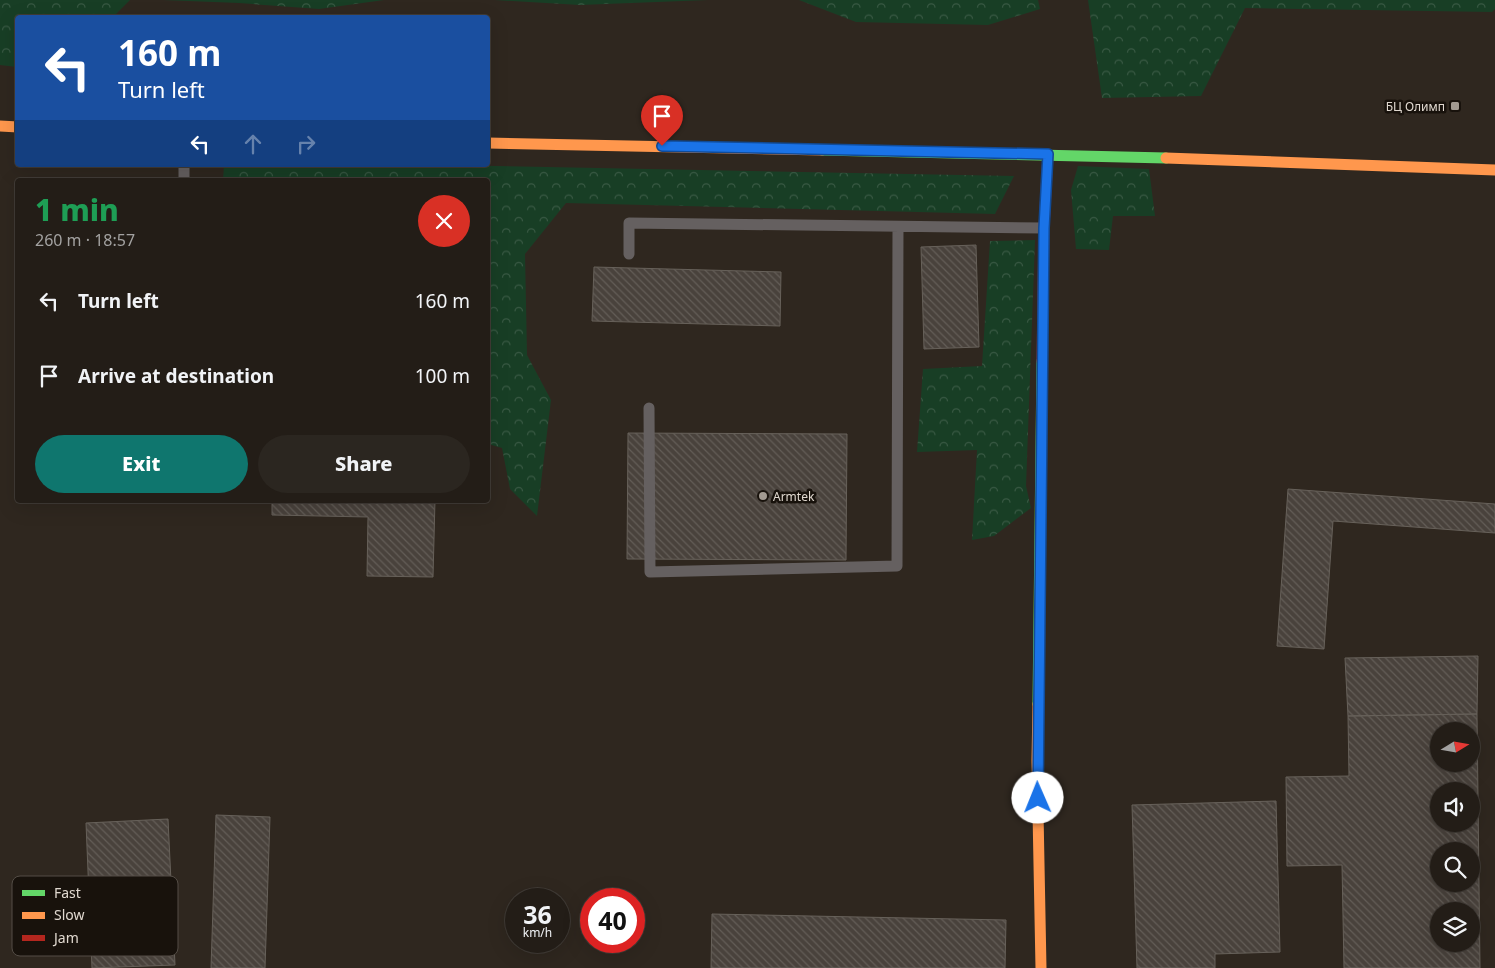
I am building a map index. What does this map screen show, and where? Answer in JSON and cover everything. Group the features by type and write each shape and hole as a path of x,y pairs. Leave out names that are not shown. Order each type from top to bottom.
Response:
{"main road":[{"path":"0,126 15,127"},
{"path":"490,143 1048,154 1495,170"},
{"path":"1041,968 1037,760 1044,228 1048,154"}],"lane":[{"path":"629,254 629,223 1044,228"},
{"path":"649,408 650,572 897,566 898,227"}],"green space":[{"path":"0,0 130,0 115,15 15,15 15,67 0,65"},
{"path":"163,0 384,0 319,9"},
{"path":"495,0 708,0 580,5"},
{"path":"799,0 1038,0 1040,9 988,25 856,22"},
{"path":"1088,0 1495,0 1495,9 1492,12 1245,8 1201,96 1102,98"},
{"path":"490,166 1014,176 995,214 566,203 525,254 527,355 551,400 537,516 510,489 502,448 490,445 490,178 223,178 224,167"},
{"path":"1078,166 1149,169 1155,216 1113,216 1109,250 1076,249 1071,190"},
{"path":"1035,240 1026,486 1031,508 994,536 972,540 977,450 917,452 923,369 982,366 990,241"}],"building":[{"path":"976,245 979,347 924,349 921,247"},
{"path":"594,267 781,272 780,326 592,321"},
{"path":"628,433 847,434 846,560 627,559"},
{"path":"1288,489 1495,504 1495,533 1333,521 1324,649 1277,646"},
{"path":"272,503 435,503 433,577 367,576 368,517 272,515"},
{"path":"1478,656 1477,714 1348,716 1345,658"},
{"path":"1477,714 1477,722 1430,722 1430,772 1478,772 1478,782 1430,782 1430,832 1478,832 1479,842 1430,842 1430,892 1479,892 1479,902 1430,902 1430,952 1480,952 1480,968 1344,968 1342,865 1287,866 1286,777 1349,776 1348,716"},
{"path":"1276,801 1280,952 1215,954 1215,968 1137,968 1132,805"},
{"path":"216,815 270,817 265,968 211,968"},
{"path":"168,819 171,876 88,876 86,823"},
{"path":"712,914 1006,920 1005,968 711,968"},
{"path":"92,956 175,956 175,965 92,968"}],"traffic: fast":[{"path":"822,150 1166,158"},
{"path":"1038,704 1042,361"}],"traffic: slow":[{"path":"0,126 15,127"},
{"path":"490,143 822,150"},
{"path":"1166,158 1495,170"},
{"path":"1038,704 1037,760 1041,968"}],"traffic: jam":[{"path":"1042,361 1044,228 1048,154"}],"place":[{"name":"БЦ Олимп","path":"1455,106"},
{"name":"Armtek","path":"763,496"}],"route":[{"path":"662,146 1048,154 1044,228 1038,798"}]}
